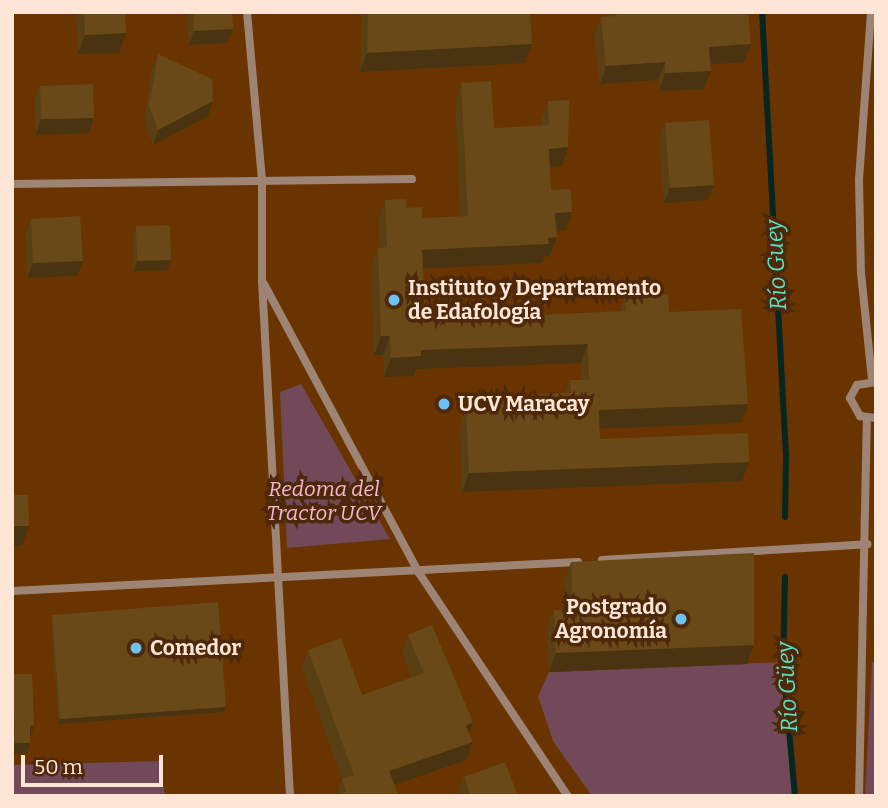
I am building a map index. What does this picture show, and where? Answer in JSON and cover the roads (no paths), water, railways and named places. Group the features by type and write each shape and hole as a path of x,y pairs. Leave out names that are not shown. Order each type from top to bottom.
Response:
{"lane":[{"path":"247,12 262,180 262,281 290,796"},
{"path":"859,796 871,418 854,412 850,398 857,385 874,381 861,273 859,180 871,12"},
{"path":"12,184 412,179"},
{"path":"262,281 419,573 568,796"},
{"path":"12,591 419,573 867,544"}],"waterway":[{"name":"Río Guey","path":"762,12 786,456 785,517"},
{"name":"Río Güey","path":"785,577 783,662 795,796"}],"place":[{"name":"Instituto y Departamento de Edafología","path":"394,300"},
{"name":"UCV Maracay","path":"444,404"},
{"name":"Postgrado Agronomía","path":"681,619"},
{"name":"Comedor","path":"136,648"}],"park label":[{"name":"Redoma del Tractor UCV","path":"324,501"}]}
